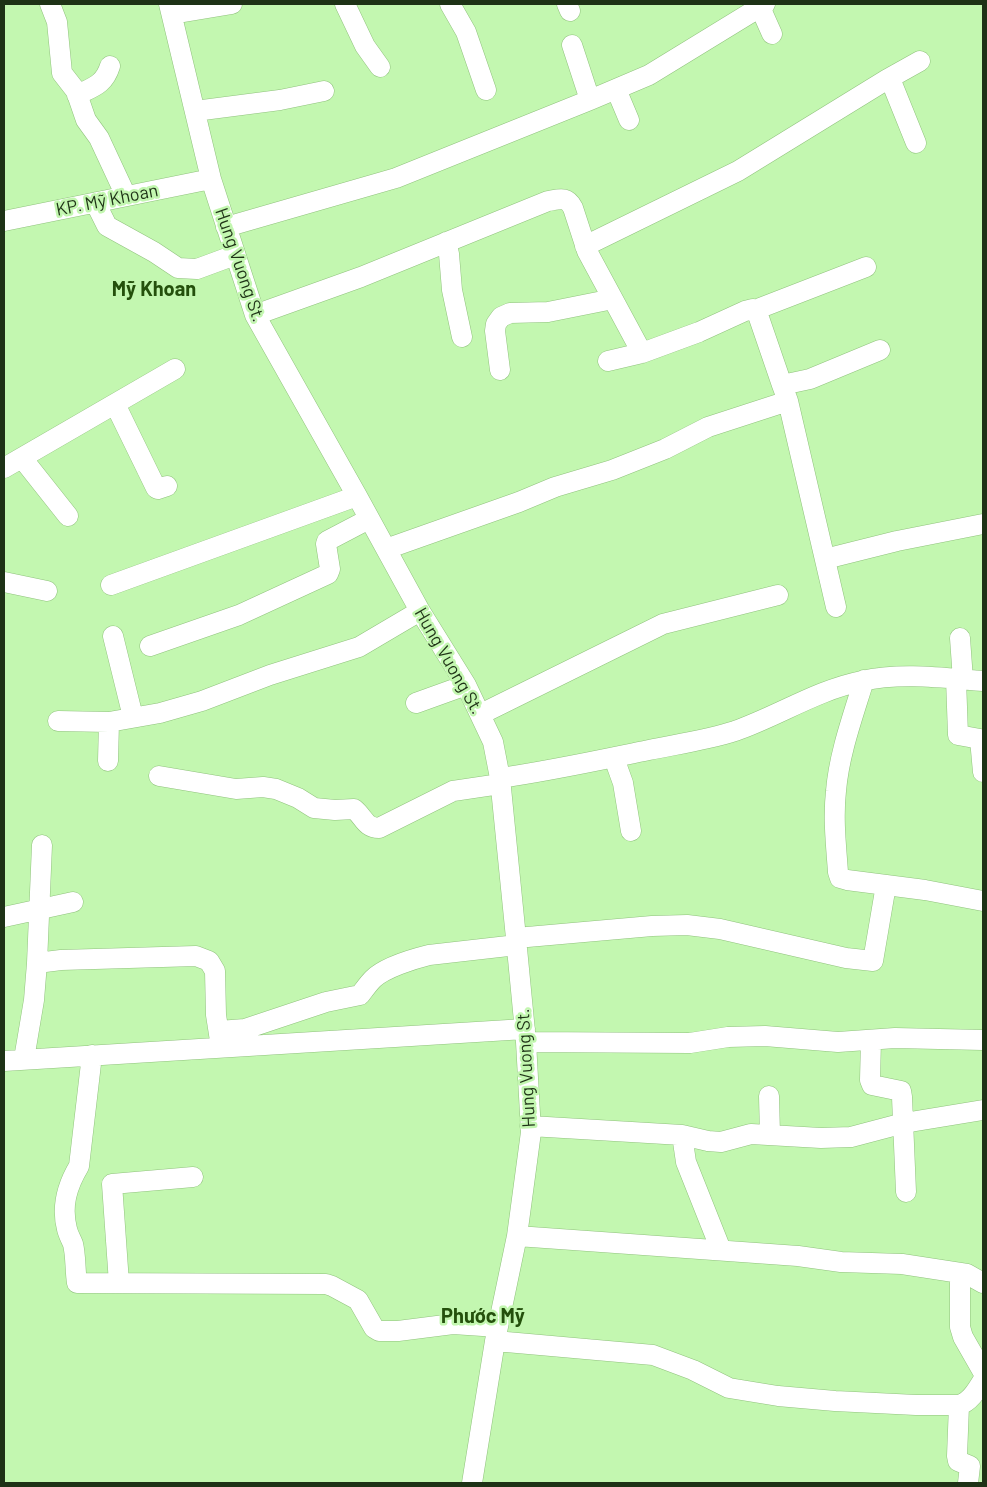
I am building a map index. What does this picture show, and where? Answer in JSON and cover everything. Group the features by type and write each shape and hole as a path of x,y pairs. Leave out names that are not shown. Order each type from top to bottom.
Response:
{"street":[{"path":"50,4 57,22 62,73 77,95 86,120 99,138 126,196"},
{"path":"171,9 232,4"},
{"path":"345,4 365,46 380,66"},
{"path":"450,4 466,32 486,90"},
{"path":"226,227 396,178 590,100 649,75 762,5 772,34"},
{"name":"Hung Vuong St.","path":"171,9 211,179 255,315 420,612 466,685 493,742 500,781 517,941 526,1035 530,1126 517,1236 497,1334 472,1483"},
{"path":"572,45 590,100"},
{"path":"585,246 738,171 920,61"},
{"path":"77,95 98,85 106,77 110,66"},
{"path":"889,80 916,143"},
{"path":"616,89 628,120"},
{"path":"195,111 280,100 324,91"},
{"name":"KP. Mỹ Khoan","path":"4,221 211,179"},
{"path":"255,315 361,277 548,200 564,198 570,202 585,246 642,353"},
{"path":"97,202 107,226 154,252 178,268 198,269 235,255"},
{"path":"446,242 452,290 462,337"},
{"path":"836,607 785,393 758,312 760,308 866,267"},
{"path":"500,370 495,331 496,324 501,316 510,313 548,312 613,299"},
{"path":"608,361 642,353 699,332 745,311 753,309 758,312"},
{"path":"386,549 519,502 554,486 612,470 665,449 708,427 785,393 810,379 880,350"},
{"path":"4,468 175,369"},
{"path":"115,404 156,488 166,486"},
{"path":"22,458 68,516"},
{"path":"111,585 357,496"},
{"path":"150,646 239,615 328,574 330,569 327,541 369,519"},
{"path":"825,559 983,524"},
{"path":"4,582 47,591"},
{"path":"481,714 663,624 778,595"},
{"path":"58,721 109,722 160,713 202,701 270,675 358,647 420,612"},
{"path":"113,636 133,717"},
{"path":"960,638 958,734 982,739 983,772"},
{"path":"159,776 236,789 276,788 314,808 354,809 366,824 372,828 379,828 453,791 735,731 806,699 864,680 903,677 983,681"},
{"path":"864,680 840,763 836,791 835,824 840,878 983,901"},
{"path":"416,703 466,685"},
{"path":"108,762 109,722"},
{"path":"614,758 623,783 631,831"},
{"path":"24,1059 34,1000 42,845"},
{"path":"220,1039 319,1004 360,996 379,974 416,958 517,941 652,926 687,925 720,929 870,962 874,958 886,885"},
{"path":"4,917 39,911 73,902"},
{"path":"37,963 62,960 196,956 209,961 215,971 216,1014 220,1039"},
{"path":"4,1061 92,1055 220,1039 526,1035 690,1043 728,1036 765,1036 838,1042 895,1038 983,1040"},
{"path":"870,1040 870,1082 875,1087 901,1091 906,1192"},
{"path":"92,1055 79,1166 70,1180 64,1213 67,1231 72,1244 76,1283 326,1284 358,1300 374,1328 379,1331 398,1331 453,1324 497,1334 652,1356 693,1370 730,1388 778,1396 862,1403 959,1405 975,1393 983,1380"},
{"path":"769,1096 770,1135"},
{"path":"530,1126 682,1135 708,1142 721,1142 752,1134 851,1137 904,1123 983,1110"},
{"path":"682,1135 686,1162 721,1250"},
{"path":"119,1283 112,1184 194,1177"},
{"path":"517,1236 798,1256 841,1262 902,1264 967,1274 983,1282"},
{"path":"960,1273 960,1327 963,1337 983,1372"},
{"path":"959,1405 957,1456 958,1461 970,1466 968,1483"}],"district":[{"name":"Mỹ Khoan","path":"154,289"},
{"name":"Phước Mỹ","path":"483,1316"}]}
